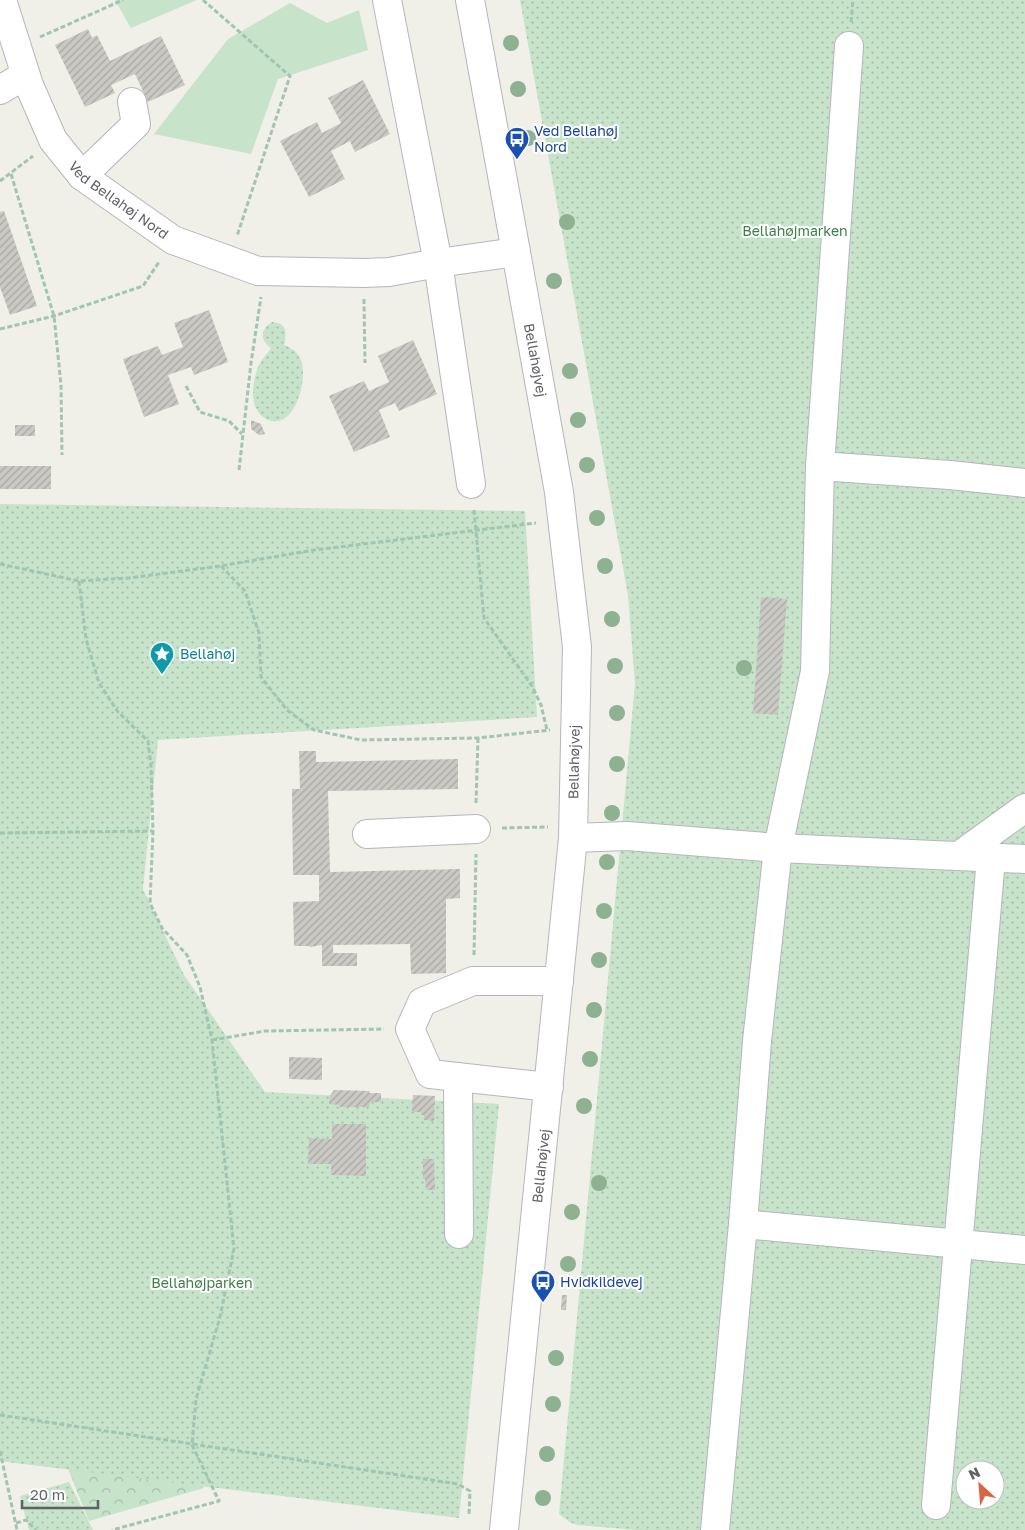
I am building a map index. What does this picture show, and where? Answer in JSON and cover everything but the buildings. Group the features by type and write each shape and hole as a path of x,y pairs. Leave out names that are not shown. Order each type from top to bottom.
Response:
{"street":[{"name":"Ved Bellahøj Nord","path":"2,0 35,102 53,140 82,176 173,240 258,271 389,272 516,252"},
{"path":"387,0 438,263 472,484"},
{"name":"Bellahøjvej","path":"470,0 559,492 577,647 573,838 504,1530"},
{"path":"715,1530 743,1224 757,1041 778,848 816,671 820,466 849,46"},
{"path":"0,90 26,75"},
{"path":"82,176 136,124 132,102"},
{"path":"820,466 1025,482"},
{"path":"960,855 1025,808"},
{"path":"367,834 476,829"},
{"path":"573,838 627,836 778,848 1025,859"},
{"path":"936,1505 991,858"},
{"path":"549,1087 430,1074 410,1028 422,1002 473,981 559,981"},
{"path":"458,1077 459,1234"},
{"path":"743,1224 1025,1250"}],"path":[{"path":"16,47 123,0"},
{"path":"203,0 290,76 229,260"},
{"path":"0,181 53,140"},
{"path":"11,174 54,316 61,385 62,455"},
{"path":"0,329 54,316 143,286 173,240"},
{"path":"239,470 251,363 265,271"},
{"path":"364,273 365,363"},
{"path":"186,386 200,412 229,421 243,434"},
{"path":"472,484 484,618 532,686 541,706 547,731"},
{"path":"0,564 79,582 129,578 220,566 314,550 562,520"},
{"path":"220,566 245,591 259,633 261,677 287,710 314,730 361,740 478,738 575,728"},
{"path":"79,582 86,639 99,683 118,712 148,741 151,766 153,831 150,903 162,928 187,955 200,987 212,1040 234,1249 220,1317 196,1399 192,1445 219,1501 112,1530"},
{"path":"473,981 478,738"},
{"path":"476,829 536,828"},
{"path":"0,833 153,831"},
{"path":"212,1040 265,1031 410,1028"},
{"path":"0,1415 458,1484 470,1492 469,1514"},
{"path":"0,1451 17,1530"},
{"path":"16,1523 26,1520 36,1530"}],"green space":[{"path":"115,0 197,0 131,28"},
{"name":"Bellahøjmarken","path":"520,0 1025,0 1025,1530 636,1530 578,1525 571,1523 559,1514 635,684 628,595"},
{"path":"290,3 327,23 359,10 368,50 278,79 251,154 154,134 228,39"},
{"path":"272,322 281,324 285,329 284,345 293,349 298,354 303,371 300,391 293,410 281,420 276,421 267,420 258,412 255,407 253,394 258,367 271,348 263,339 263,335 265,328"},
{"name":"Bellahøjparken","path":"0,504 525,511 537,717 158,740 143,889 184,975 265,1092 499,1104 459,1518 0,1461"},
{"path":"0,1427 193,1457 204,1488 89,1521 68,1469 0,1461"},
{"path":"69,1482 93,1530 29,1530 20,1496"}],"place":[{"name":"Ved Bellahøj Nord","path":"517,160"},
{"name":"Bellahøj","path":"162,675"},
{"name":"Hvidkildevej","path":"543,1303"}]}
